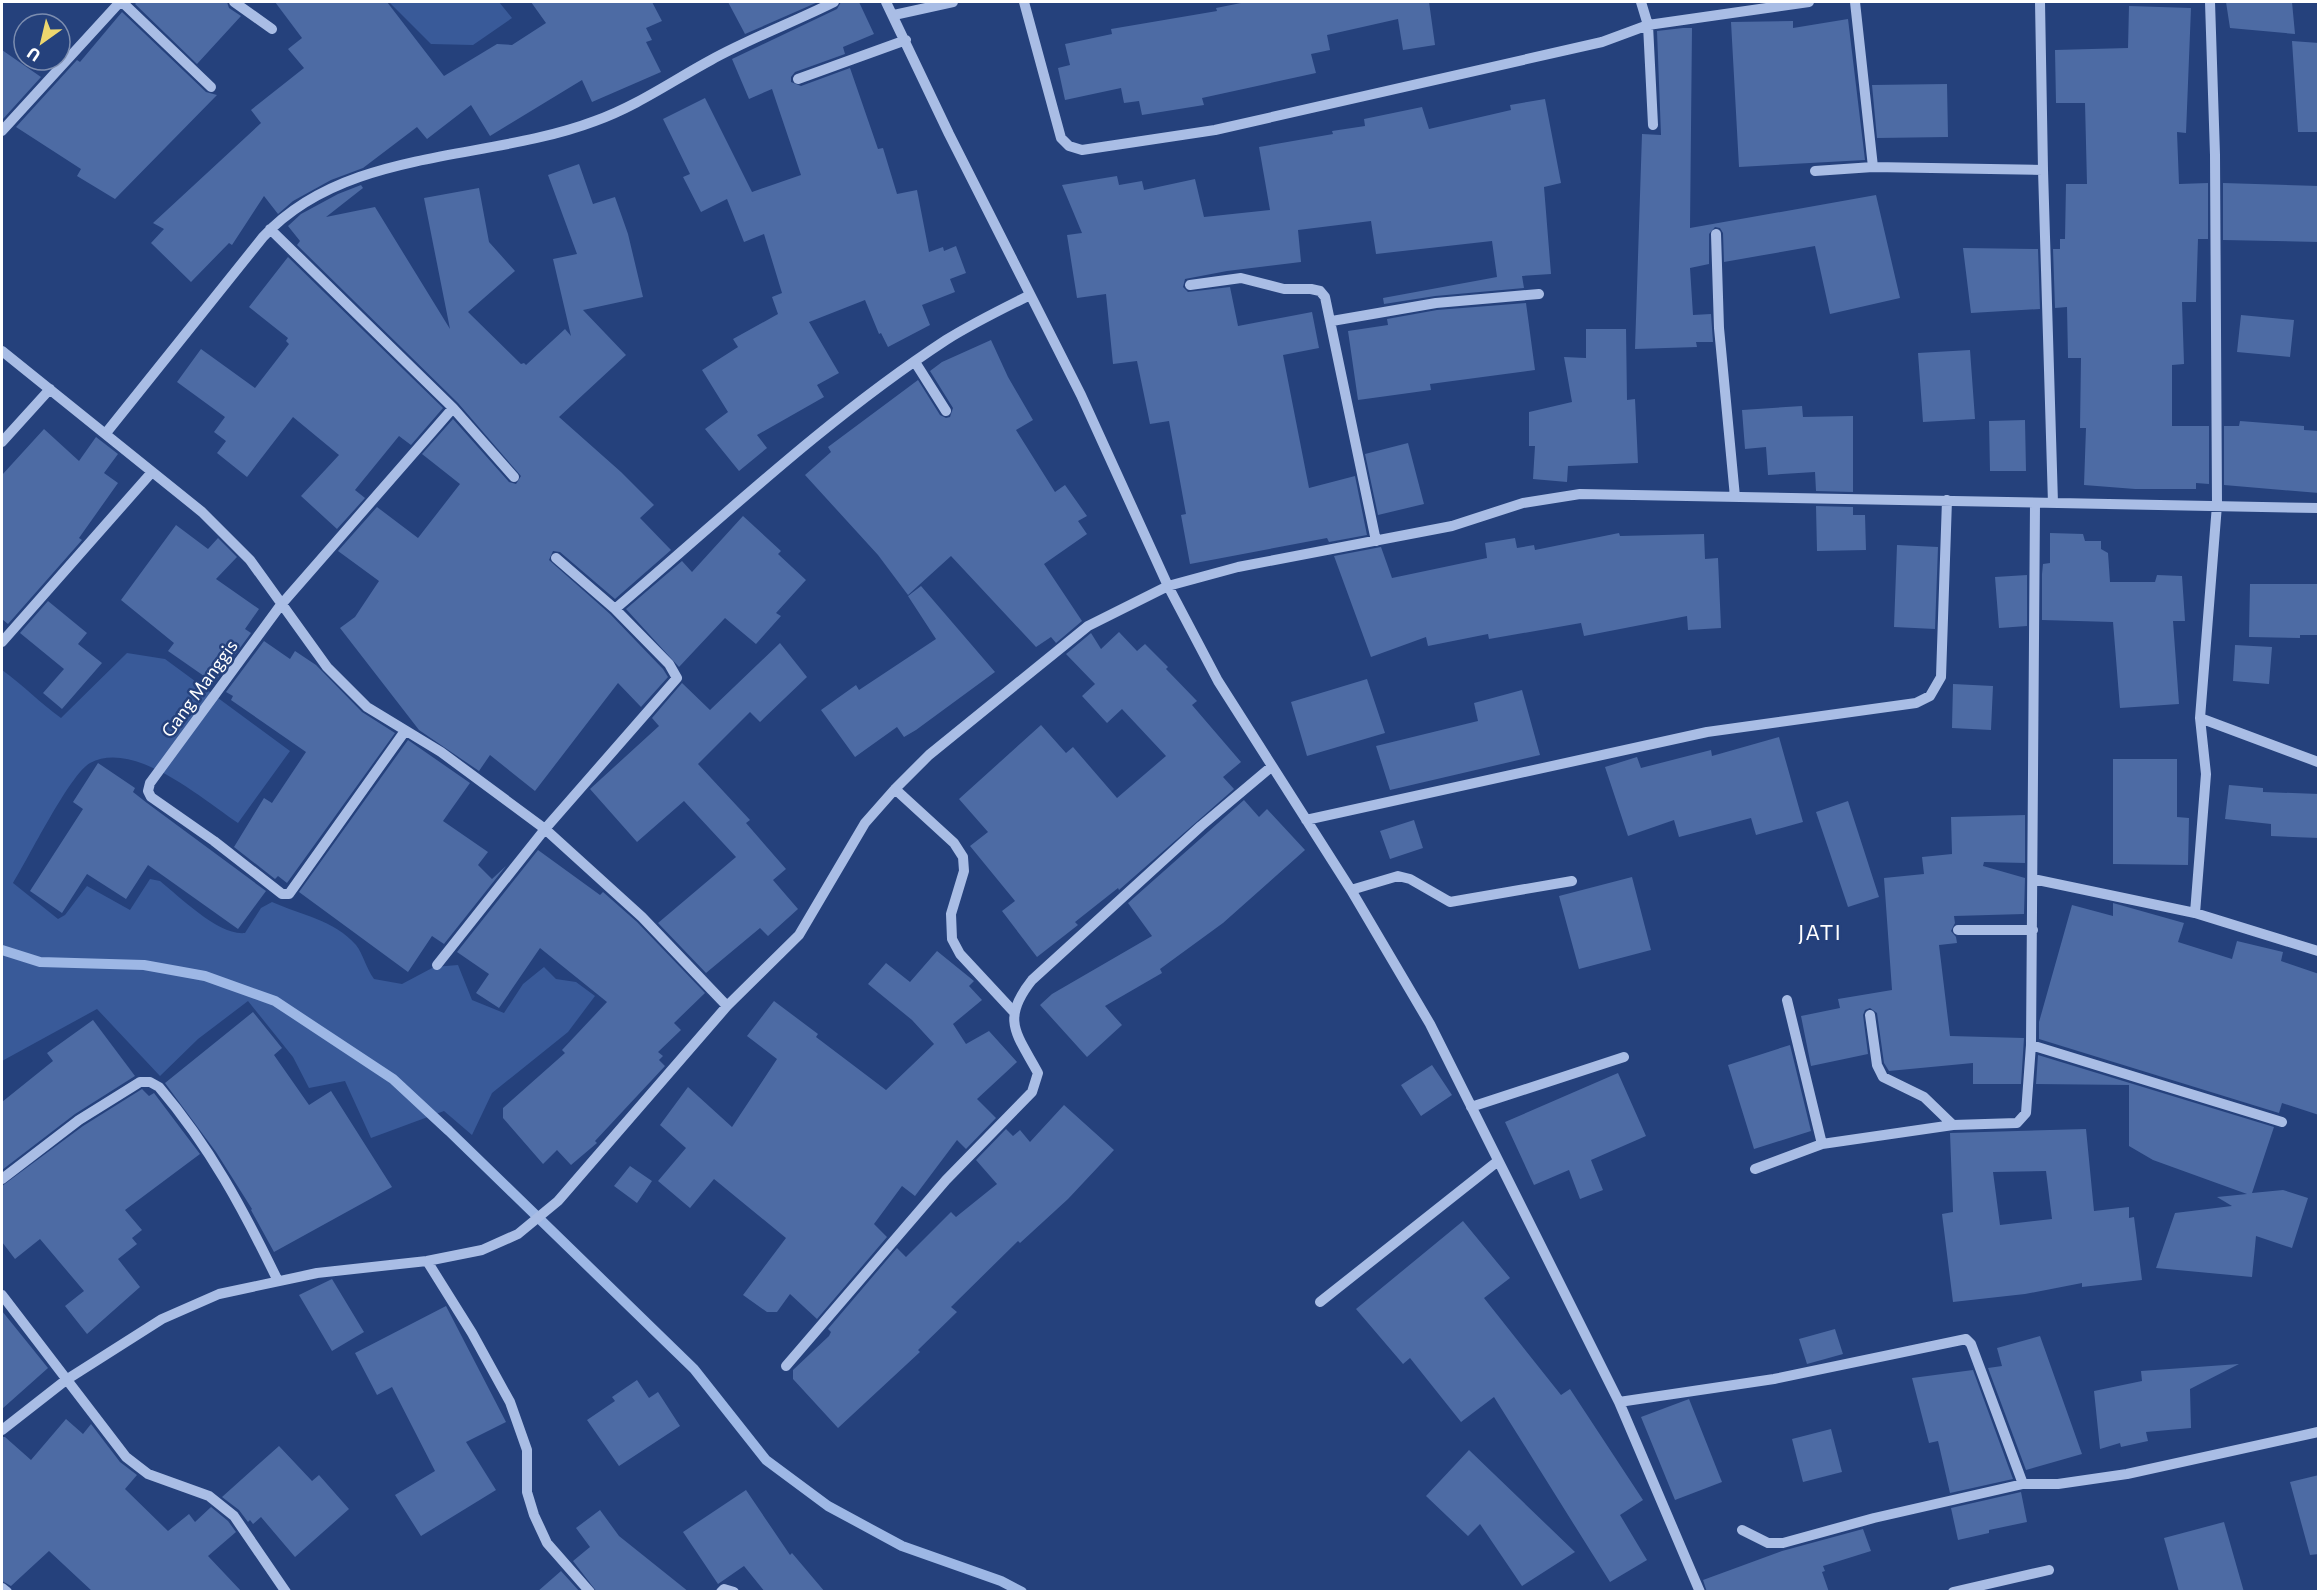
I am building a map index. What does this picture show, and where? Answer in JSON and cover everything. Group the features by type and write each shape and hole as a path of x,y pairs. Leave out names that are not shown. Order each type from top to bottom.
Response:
{"street":[{"path":"2,130 121,2 212,87"},
{"path":"234,2 272,29"},
{"path":"106,433 270,229 304,201 335,185 424,160 558,133 595,121 682,79 710,61 834,2"},
{"path":"886,2 906,39 949,134 1081,395 1168,586 1218,681 1351,890 1430,1024 1618,1402 1700,1592"},
{"path":"894,15 953,2"},
{"path":"1024,2 1061,138 1069,146 1082,150 1215,129 1602,42 1648,25 1809,2"},
{"path":"1641,2 1648,25 1653,125"},
{"path":"1855,2 1873,167"},
{"path":"2040,2 2054,503"},
{"path":"2195,913 2206,774 2200,718 2217,505 2215,155 2210,2"},
{"path":"798,79 906,39"},
{"path":"1815,171 1873,167 2043,170"},
{"path":"270,229 453,408 514,477"},
{"path":"1716,234 1719,328 1735,497"},
{"path":"1190,285 1241,278 1284,289 1320,291 1325,297 1332,321 1376,541"},
{"path":"1332,321 1436,303 1539,294"},
{"path":"615,609 777,468 915,362 948,339 1030,295"},
{"path":"2,351 202,513 250,560 280,606 327,668 367,707 441,752 544,829 642,917 727,1006"},
{"path":"915,362 946,411"},
{"path":"2,442 50,389"},
{"name":"Gang Manggis","path":"405,731 289,894 282,894 214,841 151,797 148,791 150,783 280,606 453,408"},
{"path":"2,642 152,472"},
{"path":"2,1430 66,1380 162,1319 219,1294 278,1280 427,1261 482,1250 518,1234 558,1201 727,1006 799,935 865,824 895,789 929,755 1088,626 1168,586 1238,567 1452,526 1522,502 1580,494 2319,508"},
{"path":"1306,820 1707,732 1916,703 1930,696 1941,677 1947,500"},
{"path":"1755,1169 1822,1144 1953,1125 2012,1124 2021,1121 2026,1113 2031,1045 2033,930 2035,503"},
{"path":"437,965 544,829 677,678 669,664 615,609 556,558"},
{"path":"2200,718 2319,762"},
{"path":"786,1366 946,1180 1032,1092 1038,1073 1015,1031 1013,1011 1018,996 1032,980 1201,826 1271,767"},
{"path":"895,789 954,843 963,857 964,871 951,914 952,939 960,954 1013,1011"},
{"path":"1351,890 1398,876 1410,879 1450,902 1572,881"},
{"path":"2033,879 2195,913 2319,951"},
{"path":"1958,930 2033,930"},
{"path":"1787,1000 1822,1144"},
{"path":"1870,1015 1877,1065 1882,1077 1924,1097 1953,1125"},
{"path":"2031,1045 2282,1122"},
{"path":"1471,1107 1624,1057"},
{"path":"2,1179 79,1120 140,1082 150,1082 159,1087 201,1138 242,1206 278,1280"},
{"path":"1320,1302 1498,1161"},
{"path":"427,1261 472,1333 510,1402 527,1450 527,1492 534,1515 547,1543 590,1592"},
{"path":"2,1294 126,1457 148,1474 209,1496 234,1516 286,1592"},
{"path":"1618,1402 1774,1379 1966,1338 1971,1344 2023,1484"},
{"path":"1742,1530 1768,1543 1783,1543 1874,1518 2023,1484 2058,1484 2127,1474 2319,1432"},
{"path":"1953,1592 2049,1570"},
{"path":"2,1588 7,1592"},
{"path":"721,1592 724,1589 734,1592"}],"shaded area":[{"path":"389,2 499,2 512,18 473,45 431,44"},
{"path":"127,653 165,659 290,751 238,823 187,787 147,765 127,759 108,758 90,763 82,770 61,799 13,883 58,919 65,915 87,886 130,910 150,879 160,881 212,922 235,932 245,933 261,908 272,902 317,919 338,930 356,945 374,979 402,984 434,967 458,965 472,1000 504,1013 523,984 544,967 556,979 576,982 595,996 568,1032 492,1093 472,1135 444,1111 371,1138 345,1081 309,1088 293,1057 248,1001 198,1039 160,1076 97,1009 2,1061 2,670 61,718"}],"building":[{"path":"137,2 227,2 229,8 241,16 197,64 135,4"},
{"path":"275,2 387,2 444,76 497,44 512,45 546,23 531,2 652,2 662,21 646,28 652,40 646,42 661,72 592,102 582,80 490,136 471,105 427,139 417,127 363,168 331,180 293,201 278,214 264,196 232,245 229,243 191,282 151,243 164,229 153,223 261,123 251,110 304,68 288,49 302,38"},
{"path":"728,2 818,2 745,34"},
{"path":"841,2 859,2 874,34 843,47 845,54 795,72 791,77 791,82 801,86 850,68 878,149 883,148 897,194 917,190 929,252 943,247 944,251 956,246 966,273 950,279 955,292 922,305 930,325 888,347 881,333 879,334 865,300 809,322 839,373 817,385 824,397 757,435 767,448 739,471 705,429 728,412 702,370 738,347 733,339 778,314 772,297 782,293 764,234 744,242 727,199 701,212 683,177 690,174 663,119 705,98 752,192 801,175 772,89 749,99 732,59 837,9"},
{"path":"1246,2 1429,2 1435,45 1403,50 1398,19 1327,35 1330,50 1311,54 1316,73 1202,98 1204,105 1142,115 1139,101 1124,103 1121,88 1065,100 1058,68 1070,65 1065,44 1112,34 1111,29 1217,11 1216,8"},
{"path":"2226,2 2292,2 2295,34 2230,28"},
{"path":"2129,6 2191,8 2186,133 2177,132 2179,184 2208,183 2208,239 2198,239 2196,302 2182,302 2184,364 2172,365 2172,426 2209,426 2209,484 2196,483 2196,489 2135,489 2084,485 2086,428 2080,428 2081,358 2068,358 2067,307 2055,308 2053,249 2060,249 2060,239 2065,239 2066,184 2087,184 2085,103 2056,103 2055,50 2128,48"},
{"path":"122,12 206,92 217,95 115,199 77,176 81,169 16,127 66,72 72,72 72,65 77,60 80,62"},
{"path":"1848,19 1865,160 1739,167 1731,22 1793,21 1793,28"},
{"path":"1692,28 1690,228 1876,195 1900,298 1830,314 1815,246 1724,262 1723,233 1720,228 1715,227 1709,234 1709,264 1690,268 1693,315 1711,314 1713,342 1696,342 1697,347 1635,349 1642,134 1661,135 1657,31"},
{"path":"2292,41 2319,43 2319,132 2298,132"},
{"path":"2,50 12,57 12,72 34,72 41,77 2,118"},
{"path":"1947,84 1948,137 1877,138 1872,85"},
{"path":"1545,99 1561,183 1544,187 1551,274 1522,276 1524,288 1435,296 1384,304 1383,298 1497,277 1492,241 1376,254 1371,221 1298,230 1301,262 1227,271 1185,279 1183,287 1188,292 1230,287 1238,326 1312,312 1319,348 1283,355 1309,488 1355,476 1367,535 1329,542 1327,538 1190,564 1181,515 1186,514 1169,421 1150,424 1137,361 1113,364 1106,294 1077,298 1067,235 1082,233 1062,185 1117,176 1119,185 1142,181 1144,190 1195,179 1204,217 1270,210 1259,147 1333,134 1332,131 1365,126 1364,119 1422,107 1429,129 1511,110 1510,105"},
{"path":"579,164 593,204 615,197 628,234 643,297 583,310 626,355 559,417 654,505 640,518 671,550 615,599 560,552 553,551 549,560 610,614 668,677 641,707 618,683 535,791 490,755 479,771 419,730 340,628 355,617 379,581 338,551 377,507 418,538 460,484 422,454 453,419 509,482 516,484 521,476 458,403 297,245 300,241 288,226 301,214 338,194 361,185 363,188 326,217 375,207 450,329 424,198 479,188 489,242 515,271 468,312 521,364 526,365 565,329 571,336 553,259 577,254 548,175"},
{"path":"2223,183 2319,186 2319,242 2223,240"},
{"path":"1963,248 2038,249 2040,309 1971,313"},
{"path":"288,257 443,408 411,445 399,436 355,490 365,498 337,529 301,496 339,455 293,417 247,477 217,453 226,441 214,432 225,417 177,382 201,349 255,388 289,344 286,341 288,338 249,307"},
{"path":"1526,303 1535,370 1430,384 1431,390 1358,400 1348,331 1388,325 1387,319 1437,310"},
{"path":"2241,315 2294,320 2290,357 2237,352"},
{"path":"1586,329 1626,329 1627,400 1635,399 1638,463 1568,466 1567,482 1533,479 1535,446 1529,446 1529,412 1572,402 1564,357 1586,358"},
{"path":"991,340 1008,377 1033,420 1016,430 1055,492 1065,485 1087,516 1078,521 1087,534 1044,564 1082,621 1056,643 1051,637 1036,647 951,556 908,595 878,555 805,475 831,452 828,447 918,380 940,415 950,417 953,408 930,371 942,362"},
{"path":"1970,350 1975,419 1923,422 1918,353"},
{"path":"1802,406 1803,417 1853,416 1853,492 1816,491 1815,472 1768,475 1766,447 1745,449 1742,410"},
{"path":"2025,420 2026,471 1990,471 1989,421"},
{"path":"2240,421 2304,426 2304,430 2319,431 2319,493 2224,485 2224,426 2239,426"},
{"path":"44,429 79,461 96,437 118,454 104,473 118,483 79,538 82,540 8,624 2,619 2,475"},
{"path":"1408,443 1424,504 1378,515 1365,454"},
{"path":"1816,506 1853,507 1853,515 1865,515 1866,550 1817,551"},
{"path":"743,516 781,551 778,554 806,580 776,613 781,616 756,644 725,618 679,667 626,609 682,561 692,572"},
{"path":"176,525 208,549 218,538 237,557 216,579 259,609 245,629 251,633 214,683 168,651 174,643 121,600"},
{"path":"1619,533 1620,536 1704,534 1705,559 1718,558 1721,628 1688,630 1687,616 1584,636 1581,623 1489,639 1488,634 1428,646 1426,637 1371,657 1334,556 1381,547 1392,578 1487,558 1485,543 1515,538 1517,548 1534,545 1535,550"},
{"path":"2050,533 2083,534 2085,541 2101,541 2101,549 2108,553 2110,582 2155,582 2157,575 2182,576 2185,621 2173,621 2179,704 2120,708 2113,622 2042,620 2042,574 2043,564 2050,563"},
{"path":"1897,545 1938,547 1935,629 1894,627"},
{"path":"2027,575 2027,626 1999,628 1995,577"},
{"path":"2250,584 2319,584 2319,635 2300,635 2300,638 2249,637"},
{"path":"921,586 995,672 916,730 904,737 897,727 855,757 821,710 856,685 859,690 936,639 908,596"},
{"path":"48,601 87,633 78,644 102,663 62,709 43,693 64,669 20,633"},
{"path":"1119,632 1137,651 1145,644 1168,667 1166,669 1197,701 1192,705 1241,762 1223,777 1234,789 1119,890 1118,888 1075,922 1078,925 1037,957 1002,911 1015,901 970,846 988,832 959,799 1041,725 1066,753 1073,747 1117,798 1166,756 1122,709 1107,723 1082,696 1095,684 1066,654 1091,633 1101,649"},
{"path":"264,641 290,659 295,651 316,665 362,712 395,733 287,883 278,876 275,879 234,847 264,798 272,803 306,752 231,700 233,696 226,692"},
{"path":"780,643 807,677 760,722 750,712 698,764 750,820 746,823 786,869 773,880 798,909 768,936 760,928 706,973 658,923 736,857 684,801 637,842 590,789 659,726 652,718 682,683 710,710"},
{"path":"2235,645 2272,647 2269,684 2233,681"},
{"path":"1367,679 1385,733 1307,756 1291,702"},
{"path":"1953,684 1993,686 1991,730 1952,728"},
{"path":"1522,690 1540,755 1390,790 1376,746 1478,721 1474,703"},
{"path":"1779,737 1803,822 1756,835 1751,818 1679,837 1674,820 1628,836 1605,767 1637,757 1641,768 1711,750 1712,756"},
{"path":"408,740 470,783 443,821 488,852 478,865 492,879 506,866 444,944 432,936 408,972 299,892"},
{"path":"2113,759 2177,759 2177,817 2189,818 2188,865 2113,864"},
{"path":"98,763 135,788 133,792 266,891 238,929 148,865 126,899 87,874 62,913 30,891 83,809 73,802"},
{"path":"2229,785 2263,788 2263,792 2319,794 2319,838 2271,836 2271,824 2225,819"},
{"path":"1244,800 1259,817 1267,809 1305,850 1223,923 1160,969 1162,973 1105,1006 1122,1025 1087,1057 1040,1005 1052,994 1152,936 1128,903"},
{"path":"1848,801 1879,897 1848,907 1816,812"},
{"path":"2025,815 2025,863 1984,862 1983,866 2025,878 2024,914 1954,916 1955,923 1951,931 1957,943 1939,945 1950,1036 2024,1038 2021,1084 1973,1084 1973,1063 1889,1071 1884,1063 1877,1013 1870,1008 1865,1010 1863,1015 1868,1054 1811,1066 1801,1016 1840,1008 1838,999 1892,990 1884,878 1924,874 1922,857 1952,854 1951,817"},
{"path":"1414,820 1423,848 1390,859 1380,831"},
{"path":"538,850 600,895 603,892 637,922 705,993 674,1023 681,1030 658,1052 663,1056 659,1060 665,1066 595,1141 597,1143 571,1165 557,1150 543,1164 503,1118 503,1108 565,1053 562,1050 607,1002 540,948 499,1008 476,993 489,974 457,952"},
{"path":"1632,877 1651,950 1579,969 1559,896"},
{"path":"2113,903 2184,923 2178,942 2232,959 2237,941 2283,952 2281,961 2319,974 2319,1115 2282,1103 2279,1113 2039,1039 2039,1022 2072,905 2113,916"},
{"path":"937,951 974,981 969,986 982,1000 953,1024 966,1044 989,1031 1017,1062 977,1099 996,1118 966,1149 957,1140 915,1196 902,1186 874,1224 887,1237 817,1319 790,1294 777,1312 767,1312 743,1295 786,1238 714,1179 690,1208 658,1181 686,1148 660,1125 688,1087 732,1127 777,1059 747,1036 774,1001 818,1034 816,1037 886,1090 934,1044 912,1020 868,984 886,963 910,982"},
{"path":"253,1012 282,1048 274,1055 309,1105 331,1091 392,1187 274,1252 252,1209 216,1152 165,1083"},
{"path":"93,1020 135,1076 75,1114 2,1170 2,1102 53,1061 47,1053"},
{"path":"1790,1045 1811,1131 1754,1149 1728,1065"},
{"path":"2038,1055 2274,1127 2252,1193 2283,1190 2308,1198 2292,1248 2256,1236 2252,1277 2156,1268 2175,1213 2232,1206 2217,1197 2247,1194 2153,1160 2129,1146 2129,1085 2036,1084"},
{"path":"1432,1065 1452,1095 1421,1116 1401,1085"},
{"path":"1618,1073 1646,1136 1591,1160 1603,1190 1580,1199 1569,1170 1534,1185 1505,1122"},
{"path":"142,1089 149,1096 154,1093 200,1154 125,1210 142,1230 132,1238 137,1244 118,1259 140,1287 87,1334 65,1306 84,1291 40,1239 15,1259 2,1242 2,1186 83,1126"},
{"path":"1064,1105 1114,1150 1068,1199 1020,1243 1018,1241 951,1307 957,1312 918,1350 920,1352 838,1428 793,1379 793,1370 829,1336 831,1332 828,1329 897,1248 906,1257 951,1212 956,1217 997,1184 976,1160 1006,1129 1013,1136 1020,1130 1030,1142"},
{"path":"2086,1129 2094,1211 2129,1207 2129,1218 2134,1217 2142,1280 2082,1287 2082,1283 2025,1294 1953,1302 1942,1214 1953,1212 1950,1133","holes":["2046,1171 2052,1219 2000,1225 1993,1172"]},
{"path":"630,1166 652,1181 637,1203 614,1186"},
{"path":"1463,1221 1510,1278 1484,1298 1561,1395 1570,1389 1643,1500 1620,1515 1647,1560 1610,1582 1494,1397 1461,1422 1410,1358 1403,1364 1356,1309"},
{"path":"332,1279 364,1332 332,1351 299,1295"},
{"path":"446,1306 506,1422 466,1442 496,1490 421,1536 395,1495 435,1471 392,1387 377,1395 355,1353"},
{"path":"2,1311 48,1368 2,1409"},
{"path":"1835,1329 1843,1354 1807,1364 1799,1339"},
{"path":"2040,1336 2082,1454 2026,1470 1988,1368 2002,1366 1997,1348"},
{"path":"2239,1364 2190,1389 2191,1428 2146,1432 2148,1441 2121,1447 2120,1443 2100,1449 2094,1391 2142,1381 2141,1371"},
{"path":"1973,1370 2013,1479 1950,1493 1938,1441 1929,1443 1912,1378"},
{"path":"637,1380 649,1398 658,1392 680,1426 619,1466 587,1420 615,1401 612,1397"},
{"path":"1689,1399 1722,1482 1675,1500 1641,1417"},
{"path":"66,1419 83,1434 91,1424 120,1462 137,1475 125,1489 168,1531 189,1514 195,1522 211,1507 228,1521 236,1532 208,1556 242,1592 93,1592 49,1551 11,1586 2,1581 2,1437 5,1437 31,1460"},
{"path":"1831,1429 1842,1472 1803,1482 1792,1439"},
{"path":"279,1446 312,1481 319,1475 349,1509 295,1557 261,1517 253,1524 250,1520 248,1522 239,1510 222,1497"},
{"path":"1469,1450 1575,1552 1522,1586 1480,1524 1468,1536 1426,1496"},
{"path":"2319,1475 2319,1554 2310,1555 2290,1482"},
{"path":"746,1490 790,1555 792,1553 825,1592 765,1592 744,1566 718,1584 683,1532"},
{"path":"2021,1492 2027,1522 1989,1530 1989,1533 1958,1540 1951,1508"},
{"path":"600,1510 619,1536 689,1592 597,1592 573,1561 590,1547 576,1528"},
{"path":"2224,1522 2244,1592 2179,1592 2164,1538"},
{"path":"1863,1529 1871,1551 1823,1566 1825,1571 1822,1572 1829,1592 1707,1592 1703,1580 1782,1551"},
{"path":"561,1571 580,1592 537,1592"}],"waterway":[{"path":"2,950 40,962 144,965 205,976 275,1001 393,1079 449,1131 694,1369 766,1460 828,1506 902,1546 1001,1581 1022,1592"}],"district":[{"name":"JATI","path":"1820,931"}]}
